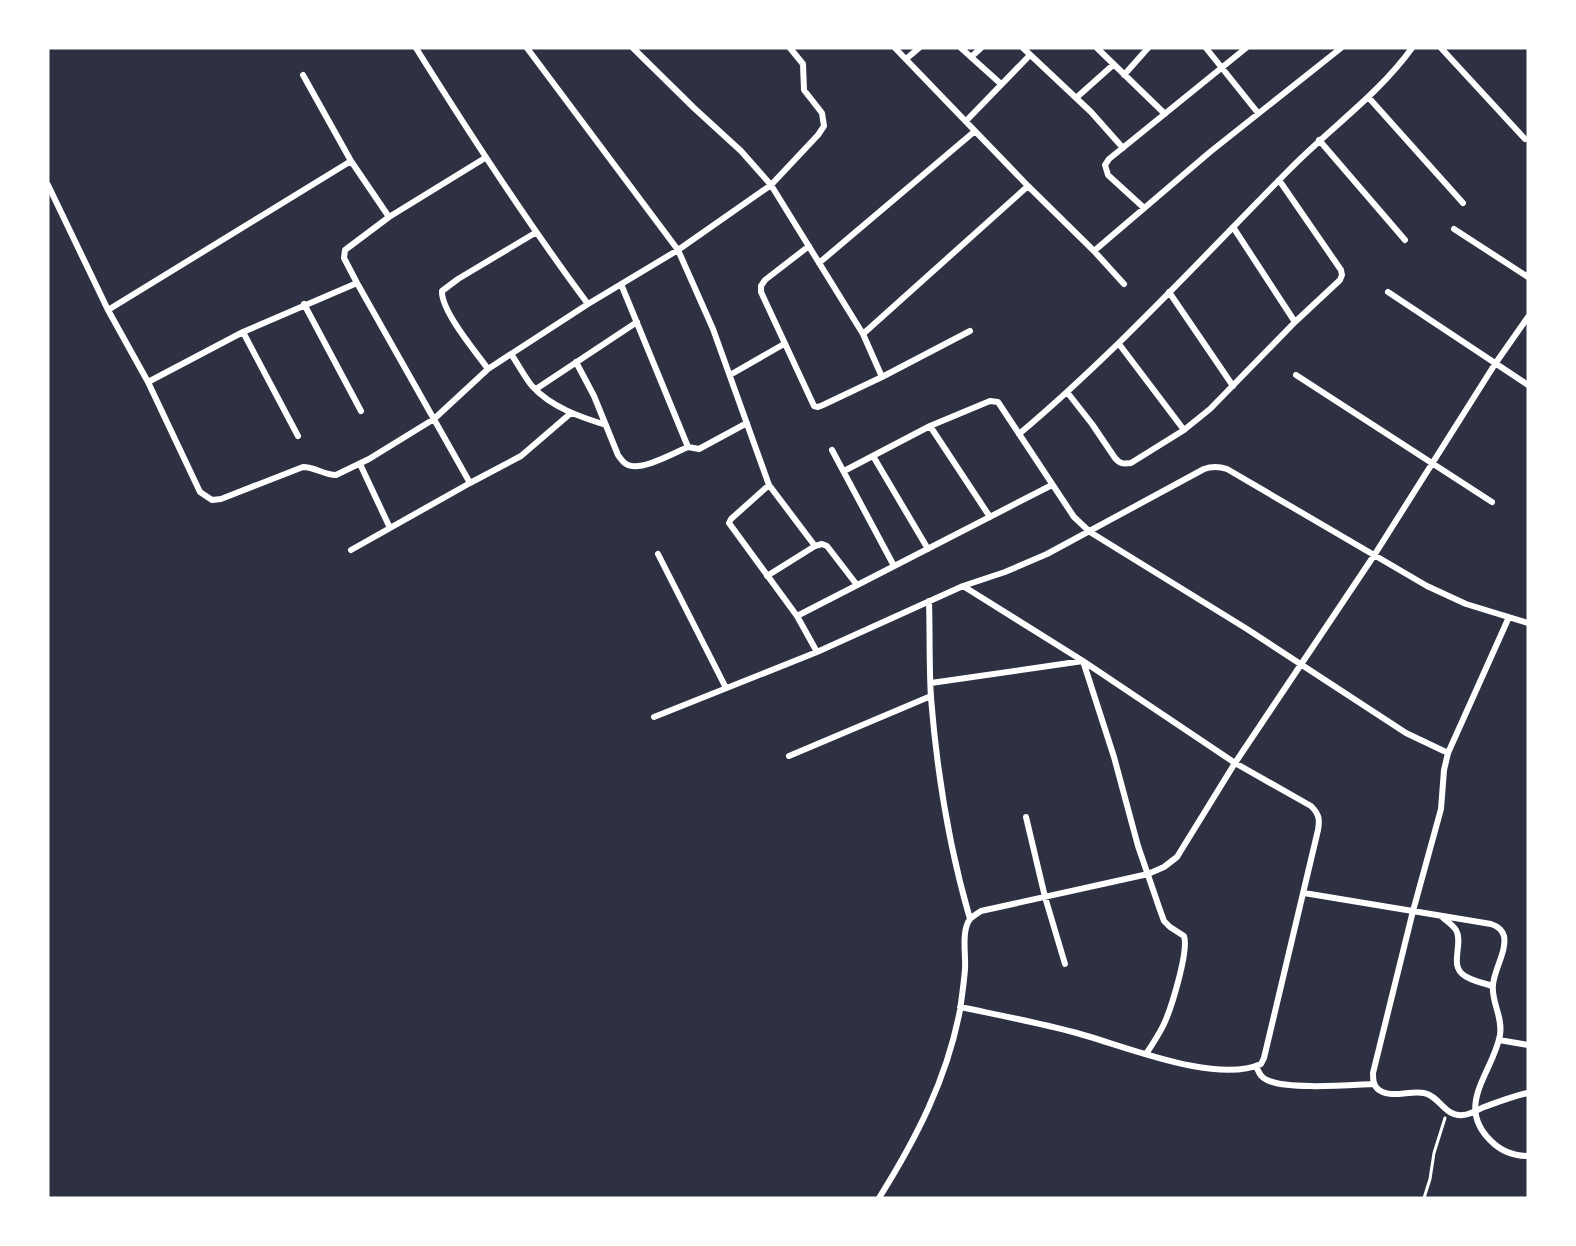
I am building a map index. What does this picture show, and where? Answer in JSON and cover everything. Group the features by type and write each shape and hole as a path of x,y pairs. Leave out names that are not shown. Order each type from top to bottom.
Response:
{"street":[{"path":"416,48 535,233 588,304"},
{"path":"527,48 678,250 713,329 769,485 815,546"},
{"path":"633,48 741,151 771,184 863,334 882,377"},
{"path":"48,185 108,310 148,382 200,492 212,500 221,499 303,467 311,467 330,475 336,475 360,464 434,419 488,369 588,304 678,250 771,184 824,126 822,113 804,90 803,64 789,48"},
{"path":"895,48 1124,284"},
{"path":"906,59 919,48"},
{"path":"962,48 1001,84"},
{"path":"971,57 981,48"},
{"path":"1024,48 1091,112 1123,148"},
{"path":"1097,48 1165,114"},
{"path":"1124,75 1148,48"},
{"path":"1206,48 1258,113"},
{"path":"1143,207 1105,170 1105,165 1109,159 1246,48"},
{"path":"1094,251 1143,207 1341,48"},
{"path":"1019,434 1119,344 1319,140 1369,98 1397,69 1412,48"},
{"path":"1442,48 1525,139"},
{"path":"966,121 1030,55"},
{"path":"1076,98 1113,65"},
{"path":"303,75 351,161 389,217"},
{"path":"1369,98 1462,203"},
{"path":"819,263 975,131"},
{"path":"1319,140 1405,240"},
{"path":"470,483 344,258 345,250 389,217 485,158"},
{"path":"108,310 351,161"},
{"path":"1067,392 1119,463 1131,463 1184,430 1233,386 1295,322 1340,280 1341,270 1279,180"},
{"path":"863,334 1028,186"},
{"path":"1233,227 1295,322"},
{"path":"1454,229 1528,277"},
{"path":"488,369 451,316 442,299 442,291 535,233"},
{"path":"809,246 765,280 761,286 764,300 814,406 823,405 882,377 970,331"},
{"path":"148,382 243,332 357,283"},
{"path":"621,284 688,447"},
{"path":"1169,292 1233,386"},
{"path":"1388,292 1528,385"},
{"path":"304,304 361,411"},
{"path":"879,1198 918,1132 951,1051 960,1007 965,968 966,930 970,919 981,910 1148,874 1164,867 1177,857 1235,763 1375,554 1495,364 1528,317"},
{"path":"536,389 637,322"},
{"path":"243,332 298,436"},
{"path":"730,375 784,344"},
{"path":"1119,344 1184,430"},
{"path":"511,354 536,389 552,402 571,413 606,425"},
{"path":"576,362 618,455 624,463 630,466 643,466 688,447 699,449 747,423"},
{"path":"1296,375 1492,502"},
{"path":"844,471 930,426 993,401 1000,405 1074,517 1090,532 1302,664 1406,733 1448,753"},
{"path":"351,550 520,456 571,413"},
{"path":"930,426 990,517"},
{"path":"832,450 894,566"},
{"path":"873,456 927,549"},
{"path":"360,464 390,528"},
{"path":"654,717 817,652 963,586 1047,554 1204,470 1219,466 1437,591 1466,604 1528,623"},
{"path":"769,485 729,523 797,616 817,652"},
{"path":"797,616 1052,485"},
{"path":"767,576 822,544 827,546 857,585"},
{"path":"657,554 726,688"},
{"path":"960,1007 1070,1031 1146,1054 1221,1070 1261,1064 1320,819 1317,811 1311,806 1235,763 1083,661 963,586"},
{"path":"928,601 931,696 951,846 970,919"},
{"path":"1509,616 1448,753 1444,770 1441,809 1373,1073 1374,1084 1379,1090 1389,1094 1425,1093 1435,1098 1447,1111 1459,1116 1528,1093"},
{"path":"931,683 1083,661"},
{"path":"1083,661 1164,921 1184,936 1186,942 1179,977 1164,1025 1146,1054"},
{"path":"789,756 931,696"},
{"path":"1026,817 1065,964"},
{"path":"1304,893 1491,924 1500,928 1504,935 1504,944 1492,986 1500,1017 1498,1040 1480,1086 1475,1111 1481,1132 1496,1147 1508,1153 1528,1156"},
{"path":"1441,916 1452,926 1458,936 1457,958 1460,972 1492,986"},
{"path":"1498,1040 1528,1045"},
{"path":"1256,1066 1260,1074 1269,1081 1328,1086 1374,1084"}],"path":[{"path":"1424,1198 1434,1153 1447,1111"}]}
